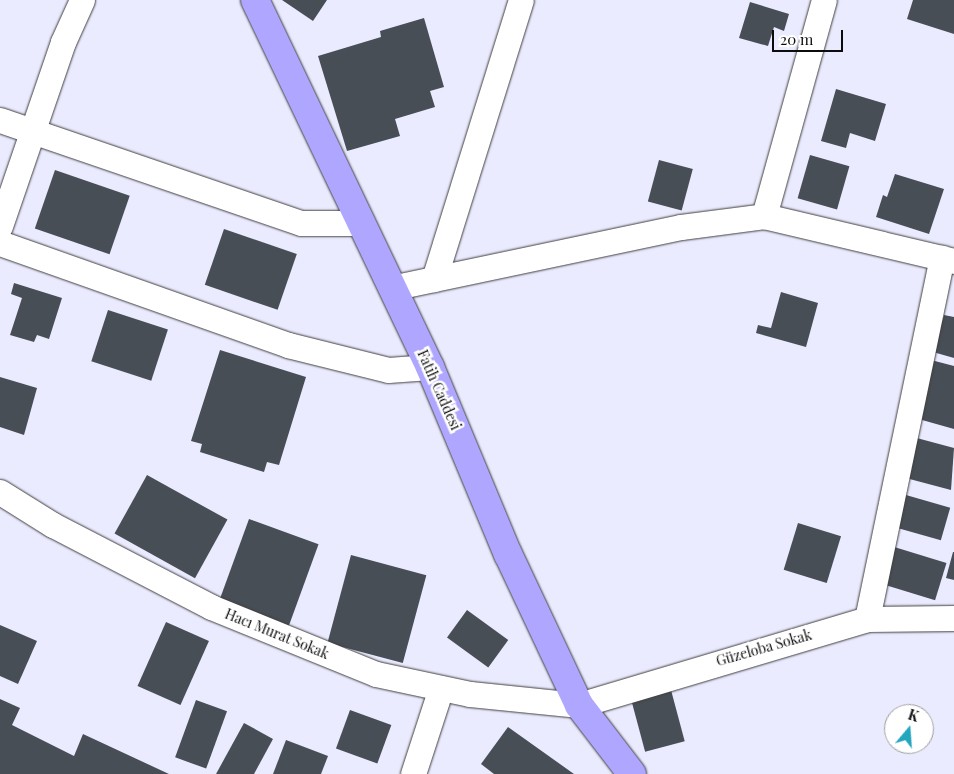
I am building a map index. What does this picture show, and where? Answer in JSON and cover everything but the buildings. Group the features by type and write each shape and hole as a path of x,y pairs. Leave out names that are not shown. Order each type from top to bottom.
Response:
{"street":[{"path":"0,226 63,42 82,0"},
{"name":"Fatih Caddesi","path":"256,0 359,223 430,367 508,554 579,705 632,774"},
{"path":"434,280 521,0"},
{"path":"764,216 824,0"},
{"path":"0,120 301,223 359,223"},
{"path":"391,288 681,227 764,216 948,260 868,619"},
{"path":"0,243 288,345 388,370 430,367"},
{"name":"Hacı Murat Sokak","path":"0,492 53,525 211,607 376,674 470,694 579,705"},
{"name":"Güzeloba Sokak","path":"579,705 868,619 954,618"},
{"path":"413,774 441,688"}]}
